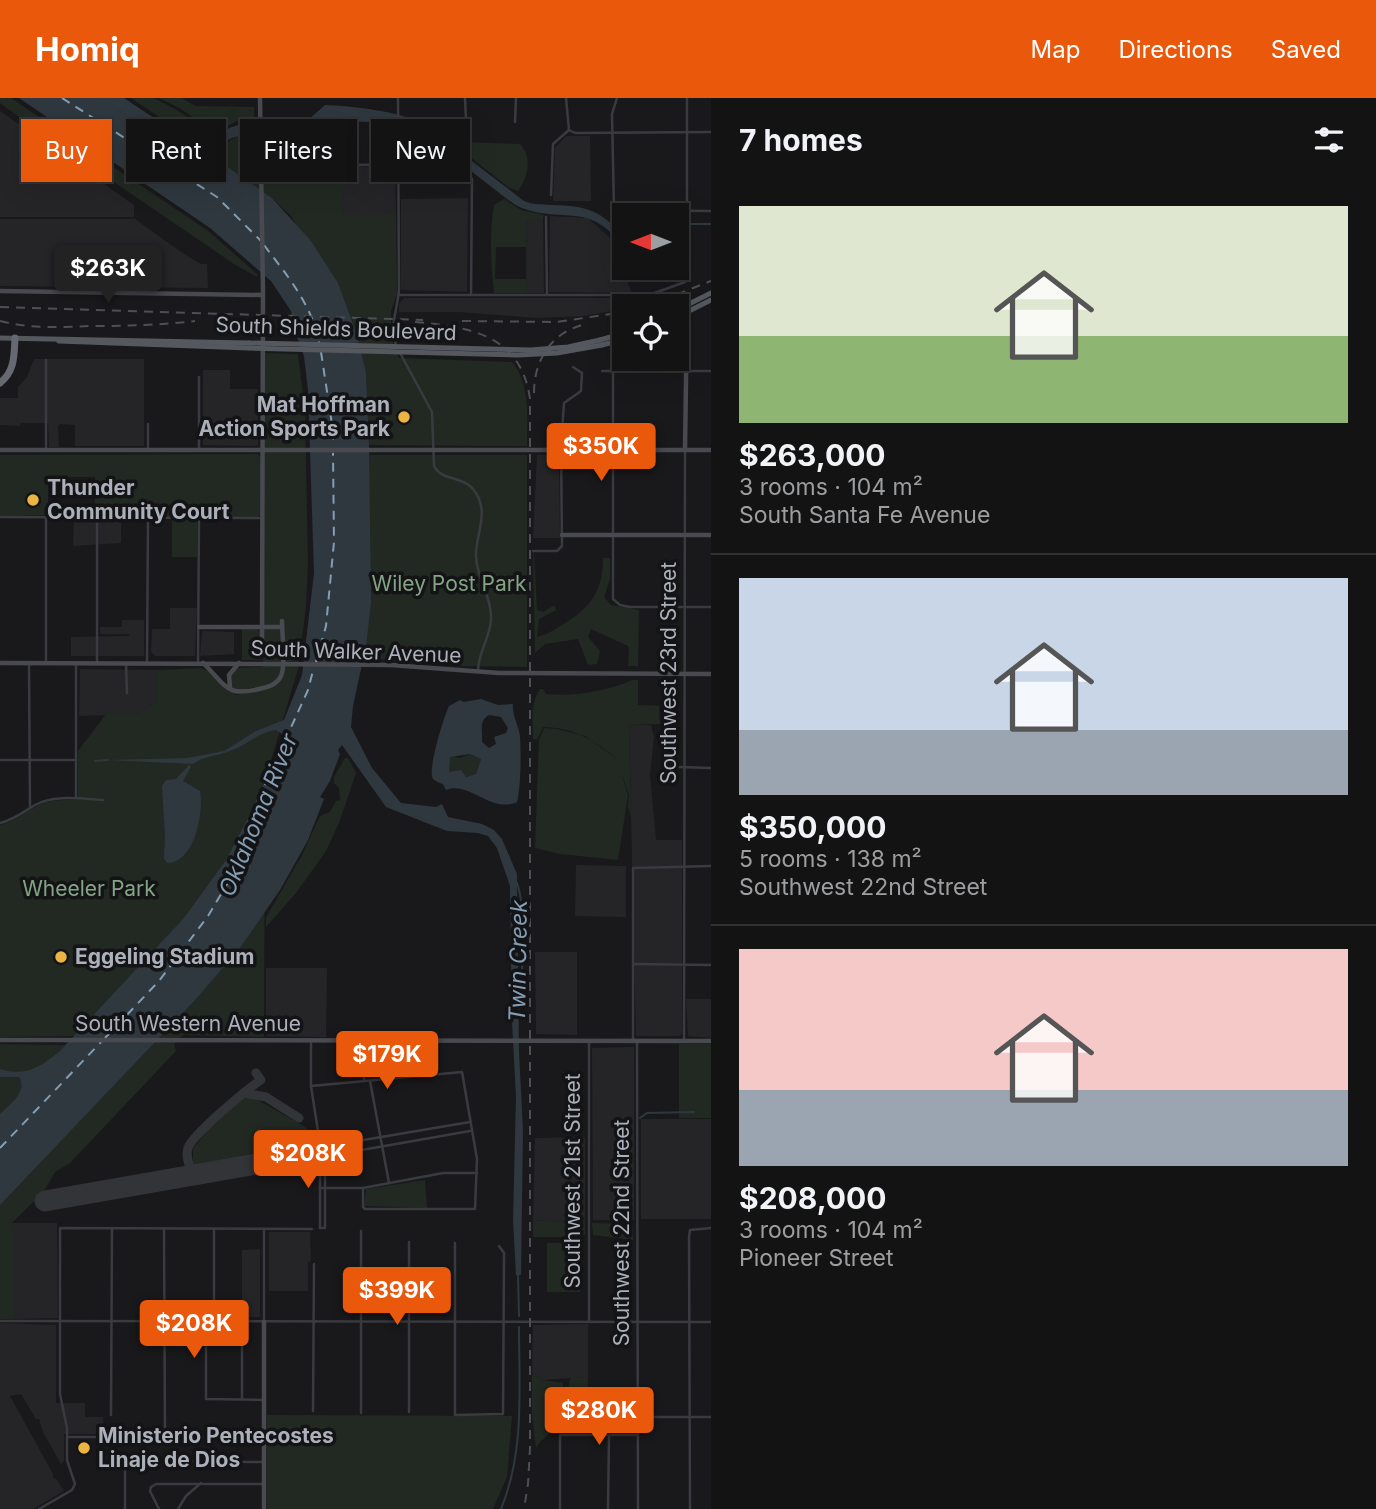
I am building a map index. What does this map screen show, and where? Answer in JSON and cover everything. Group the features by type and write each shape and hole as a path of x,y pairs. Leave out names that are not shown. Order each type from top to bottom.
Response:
{"highway":[{"path":"0,383 13,366 15,338"}],"main road":[{"path":"260,98 263,293 262,646"},
{"path":"0,291 263,293"},
{"path":"689,308 711,293"},
{"path":"689,308 711,300"},
{"name":"South Shields Boulevard","path":"0,338 73,343 249,345 518,355 557,353 612,341"},
{"name":"South Shields Boulevard","path":"601,343 612,338"},
{"name":"Southwest 23rd Street","path":"685,371 685,450"},
{"path":"0,450 711,450"},
{"path":"562,535 711,535"},
{"name":"South Walker Avenue","path":"231,689 243,693 273,685 279,680 282,671 282,624 262,627"},
{"path":"199,627 262,627"},
{"name":"South Walker Avenue","path":"0,663 391,665 478,672 711,674"},
{"path":"201,663 231,689"},
{"path":"231,689 229,675 239,663"},
{"name":"South Western Avenue","path":"0,1040 711,1041"},
{"path":"264,1322 264,1509"}],"street":[{"path":"398,98 398,119"},
{"path":"465,98 466,119"},
{"path":"515,122 516,98"},
{"path":"566,98 569,130"},
{"path":"614,203 612,112 617,98"},
{"path":"687,98 687,203"},
{"path":"569,130 573,133 711,132"},
{"path":"551,195 553,146 569,130"},
{"path":"470,175 471,295"},
{"path":"398,182 399,295 394,310 394,339 431,407 436,471 444,477 457,478 468,484 477,494 481,505 476,558 489,602 491,619 478,659 478,672"},
{"path":"690,211 711,211"},
{"path":"547,217 547,295"},
{"path":"399,295 654,295 686,280"},
{"path":"46,360 46,450"},
{"path":"533,551 559,550 562,546 564,402 581,391 582,373 573,367"},
{"path":"603,371 612,370"},
{"path":"689,370 711,371"},
{"path":"613,371 612,535 613,593 616,603 630,607 711,607"},
{"path":"199,377 199,450"},
{"path":"148,424 148,450"},
{"name":"Southwest 23rd Street","path":"684,1041 685,450"},
{"path":"0,517 263,518"},
{"path":"46,517 46,663"},
{"path":"97,517 97,663"},
{"path":"148,517 148,663"},
{"path":"199,517 201,663"},
{"path":"29,663 30,808"},
{"path":"76,663 76,798"},
{"path":"127,663 127,693"},
{"path":"0,760 76,760"},
{"path":"679,767 711,768"},
{"path":"0,823 51,799 103,800"},
{"path":"684,866 711,866"},
{"name":"Southwest 22nd Street","path":"638,1509 633,868 684,866"},
{"path":"633,964 711,965"},
{"path":"311,1040 311,1086 322,1157 320,1228 325,1228 325,1188 322,1175"},
{"path":"363,1040 364,1081"},
{"name":"Southwest 21st Street","path":"589,1041 589,1322"},
{"path":"311,1086 461,1072 477,1173 477,1205 474,1210 365,1209 363,1188"},
{"path":"370,1081 388,1183"},
{"path":"320,1148 470,1122"},
{"path":"322,1157 472,1130"},
{"path":"320,1188 363,1188 443,1173 477,1173"},
{"path":"42,1508 75,1486 67,1460 68,1437 60,1394 60,1228 312,1229"},
{"path":"111,1228 111,1415"},
{"path":"690,1509 690,1230 711,1228"},
{"path":"163,1229 165,1437"},
{"path":"214,1229 214,1321"},
{"path":"264,1229 264,1322"},
{"path":"361,1231 361,1413"},
{"path":"409,1242 409,1412"},
{"path":"455,1243 455,1415 503,1414 504,1253 499,1246"},
{"path":"313,1410 314,1264"},
{"path":"0,1321 711,1322"},
{"path":"206,1321 206,1399 264,1400"},
{"path":"206,1343 242,1343 242,1399"},
{"path":"638,1417 711,1417"},
{"path":"560,1509 559,1435 638,1435"},
{"path":"608,1509 609,1435"},
{"path":"68,1437 264,1437"},
{"path":"125,1509 125,1466 128,1461 264,1462"},
{"path":"159,1509 151,1494 151,1488 158,1483 264,1484"},
{"path":"178,1509 186,1496 201,1483"}],"shaded area":[{"path":"0,111 21,126 21,182 101,182 134,205 134,217 0,217"},
{"path":"566,136 590,136 591,201 553,201 555,148"},
{"path":"357,166 371,167 371,182 395,182 396,215 342,215 342,182 357,182"},
{"path":"468,198 467,292 401,290 401,199"},
{"path":"550,216 588,218 609,237 612,244 612,280 627,280 632,293 549,292"},
{"path":"0,219 135,219 184,254 201,264 207,264 208,288 0,286"},
{"path":"526,219 543,219 544,293 527,293"},
{"path":"404,298 612,298 612,311 537,318 458,312 399,312 399,304"},
{"path":"34,359 144,359 144,446 75,446 75,425 60,424 59,447 49,447 48,423 0,425 0,398 18,398 18,387 27,377"},
{"path":"203,370 230,370 230,389 258,389 258,445 203,445"},
{"path":"537,455 559,455 560,538 533,538"},
{"path":"74,521 121,521 121,543 73,546"},
{"path":"170,608 197,608 195,656 155,656 151,652 152,629 170,629"},
{"path":"122,620 144,620 144,656 71,656 71,637 129,636 100,634 100,627 122,627"},
{"path":"202,631 234,632 234,654 200,656"},
{"path":"80,669 158,670 158,701 137,714 79,716"},
{"path":"629,725 651,725 654,737 650,775 656,840 682,840 682,1034 679,1036 636,1036"},
{"path":"576,865 626,866 626,917 575,916"},
{"path":"535,952 577,952 577,1035 536,1034"},
{"path":"266,968 327,968 326,1037 266,1036"},
{"path":"686,999 711,999 711,1038 688,1036"},
{"path":"634,1047 634,1220 593,1220 592,1048"},
{"path":"641,1119 711,1119 711,1219 641,1219"},
{"path":"585,1137 585,1223 533,1220 535,1138"},
{"path":"12,1223 57,1223 58,1318 14,1319"},
{"path":"269,1232 310,1232 308,1291 269,1291"},
{"path":"260,1249 260,1317 242,1317 242,1250"},
{"path":"0,1323 56,1325 56,1403 85,1403 85,1417 103,1417 104,1434 64,1434 64,1461 61,1464 43,1432 39,1419 36,1419 21,1394 10,1396 53,1477 64,1491 33,1509 0,1509"},
{"path":"588,1324 588,1377 542,1380 532,1375 533,1325"}],"green space":[{"path":"0,98 11,98 42,119 22,119 0,103"},
{"path":"131,98 154,98 190,119 162,119"},
{"path":"159,98 182,98 195,106 254,107 254,119 240,119 226,127 226,119 195,119"},
{"path":"240,137 240,176 226,166 226,145"},
{"path":"470,142 520,144 527,155 528,168 518,191 508,187 470,157"},
{"path":"112,166 126,175 126,182 136,182 207,230 257,274 257,277 112,181"},
{"path":"249,182 342,182 342,214 396,215 397,294 391,311 391,338 399,358 512,362 525,391 527,446 369,445 366,372 357,335 292,217"},
{"path":"504,199 521,210 544,215 543,219 526,219 527,293 494,293 491,227 494,205","holes":["496,247 526,247 526,279 495,279"]},
{"name":"Wheeler Park","path":"264,353 298,354 305,411 308,564 298,669 265,781 264,1037 183,1035 174,1044 176,1051 70,1163 55,1172 44,1191 12,1223 14,1319 0,1319 0,1044 65,1045 74,1036 0,1037 0,825 46,802 78,800 78,751 106,714 137,714 158,701 158,670 201,668 236,695 263,690 263,686 236,691 232,688 230,676 238,668 263,667"},
{"path":"258,454 261,458 260,515 257,517 95,516 95,477 48,477 48,515 0,516 0,455"},
{"name":"Wiley Post Park","path":"369,455 527,455 527,667 464,666 364,658"},
{"path":"172,519 197,520 197,557 172,557"},
{"path":"534,553 537,610 543,612 555,606 556,610 539,619 537,637 562,625 587,605 601,580 603,558 610,558 610,579 604,597 611,605 639,610 638,666 628,666 628,646 591,629 588,637 600,651 597,664 588,665 578,639 545,644 535,653"},
{"path":"242,629 256,629 262,633 262,660 242,660"},
{"path":"638,680 638,705 659,706 660,724 629,725 631,817 629,795 620,769 628,795 618,860 560,854 535,848 539,740 544,728 579,735 564,729 543,727 537,740 533,739 533,707 540,689 546,694 578,694"},
{"path":"470,754 481,759 476,774 466,777 457,771 449,773 448,758 460,758"},
{"path":"345,758 348,758 356,773 326,851 296,893 266,927 266,917 302,855 320,816 330,812 336,801 340,800 334,777"},
{"path":"679,1044 711,1044 711,1118 679,1118"},
{"path":"249,1095 307,1128 308,1140 303,1150 193,1167 193,1149 208,1129"},
{"path":"425,1180 427,1208 364,1206 366,1189"},
{"path":"533,1220 585,1223 585,1234 580,1237 533,1237"},
{"path":"592,1223 630,1224 633,1226 633,1240 593,1235"},
{"path":"547,1243 580,1243 580,1292 547,1292"},
{"path":"532,1375 542,1380 563,1383 563,1413 566,1413 571,1378 588,1377 587,1398 582,1412 571,1421 551,1429 536,1448 532,1414"},
{"path":"267,1415 512,1416 507,1477 493,1509 267,1509"}],"water":[{"name":"Oklahoma River","path":"19,98 124,98 156,119 126,119 126,171 112,161 112,119 50,119"},
{"name":"Oklahoma River","path":"325,105 387,112 412,119 371,119 371,122 357,121 357,119 309,119"},
{"name":"Oklahoma River","path":"240,125 240,136 226,142 226,130"},
{"name":"Oklahoma River","path":"470,160 524,201 592,211 612,225 612,235 597,222 586,218 538,213 518,206 470,170"},
{"name":"Oklahoma River","path":"226,166 240,176 240,182 249,182 272,198 311,241 338,283 357,335 366,372 371,603 351,727 372,768 401,803 436,807 442,804 448,817 482,824 494,830 502,839 517,874 519,1052 523,1130 521,1275 516,1275 513,1220 516,1097 510,886 497,848 488,836 447,831 386,807 342,745 338,750 340,754 330,781 320,797 324,799 308,840 280,890 240,948 195,1000 0,1205 0,1114 20,1093 21,1082 19,1077 0,1077 0,1069 18,1072 32,1069 60,1051 184,918 226,860 282,743 282,734 276,730 270,731 240,747 193,764 108,760 187,758 224,751 256,731 284,720 302,675 314,573 308,390 304,356 293,326 291,311 271,281 210,228 142,182 226,182"},
{"path":"481,699 498,705 513,704 520,743 517,802 498,804 463,789 446,790 443,784 433,779 434,755 449,706 460,700 463,702","holes":["489,715 501,717 508,728 506,733 494,737 496,744 489,748 482,742 483,720","470,754 481,759 476,774 466,777 461,770 449,772 450,757"]},
{"path":"189,765 191,767 183,781 200,791 199,823 185,855 177,861 167,863 164,858 162,786 166,780 176,779"}],"waterway":[{"path":"690,224 711,224"},
{"path":"95,761 108,760"},
{"name":"Twin Creek","path":"517,883 523,927 519,1010"},
{"path":"640,1118 647,1113 694,1112"},
{"name":"Twin Creek","path":"518,1274 519,1316"},
{"name":"Twin Creek","path":"501,1509 509,1487 517,1442 520,1396 519,1327"}],"ferry route":[{"path":"62,98 217,197 261,241"},
{"path":"264,245 305,303 319,343"},
{"path":"321,352 333,447"},
{"path":"316,662 326,626 334,542 333,453"},
{"path":"105,1038 159,981 208,916 246,852 264,787 308,690 314,667"},
{"path":"0,1148 101,1042"}],"taxiway":[{"path":"192,1175 187,1154 192,1141 221,1112 261,1080 256,1073"},
{"path":"245,1093 266,1097 299,1118"}],"runway":[{"path":"45,1201 308,1155"}],"railway":[{"path":"678,294 711,281"},
{"path":"0,307 423,320"},
{"path":"462,321 556,322 612,314"},
{"path":"0,321 57,327 195,321"},
{"path":"415,322 473,331 504,347 516,360 525,377 530,399 530,1448 524,1509"},
{"path":"534,393 537,370 546,350 561,335 582,325"}],"place":[{"name":"Mat Hoffman Action Sports Park","path":"404,417"},
{"name":"Thunder Community Court","path":"33,500"},
{"name":"Eggeling Stadium","path":"61,957"},
{"name":"Ministerio Pentecostes Linaje de Dios","path":"84,1448"}]}
